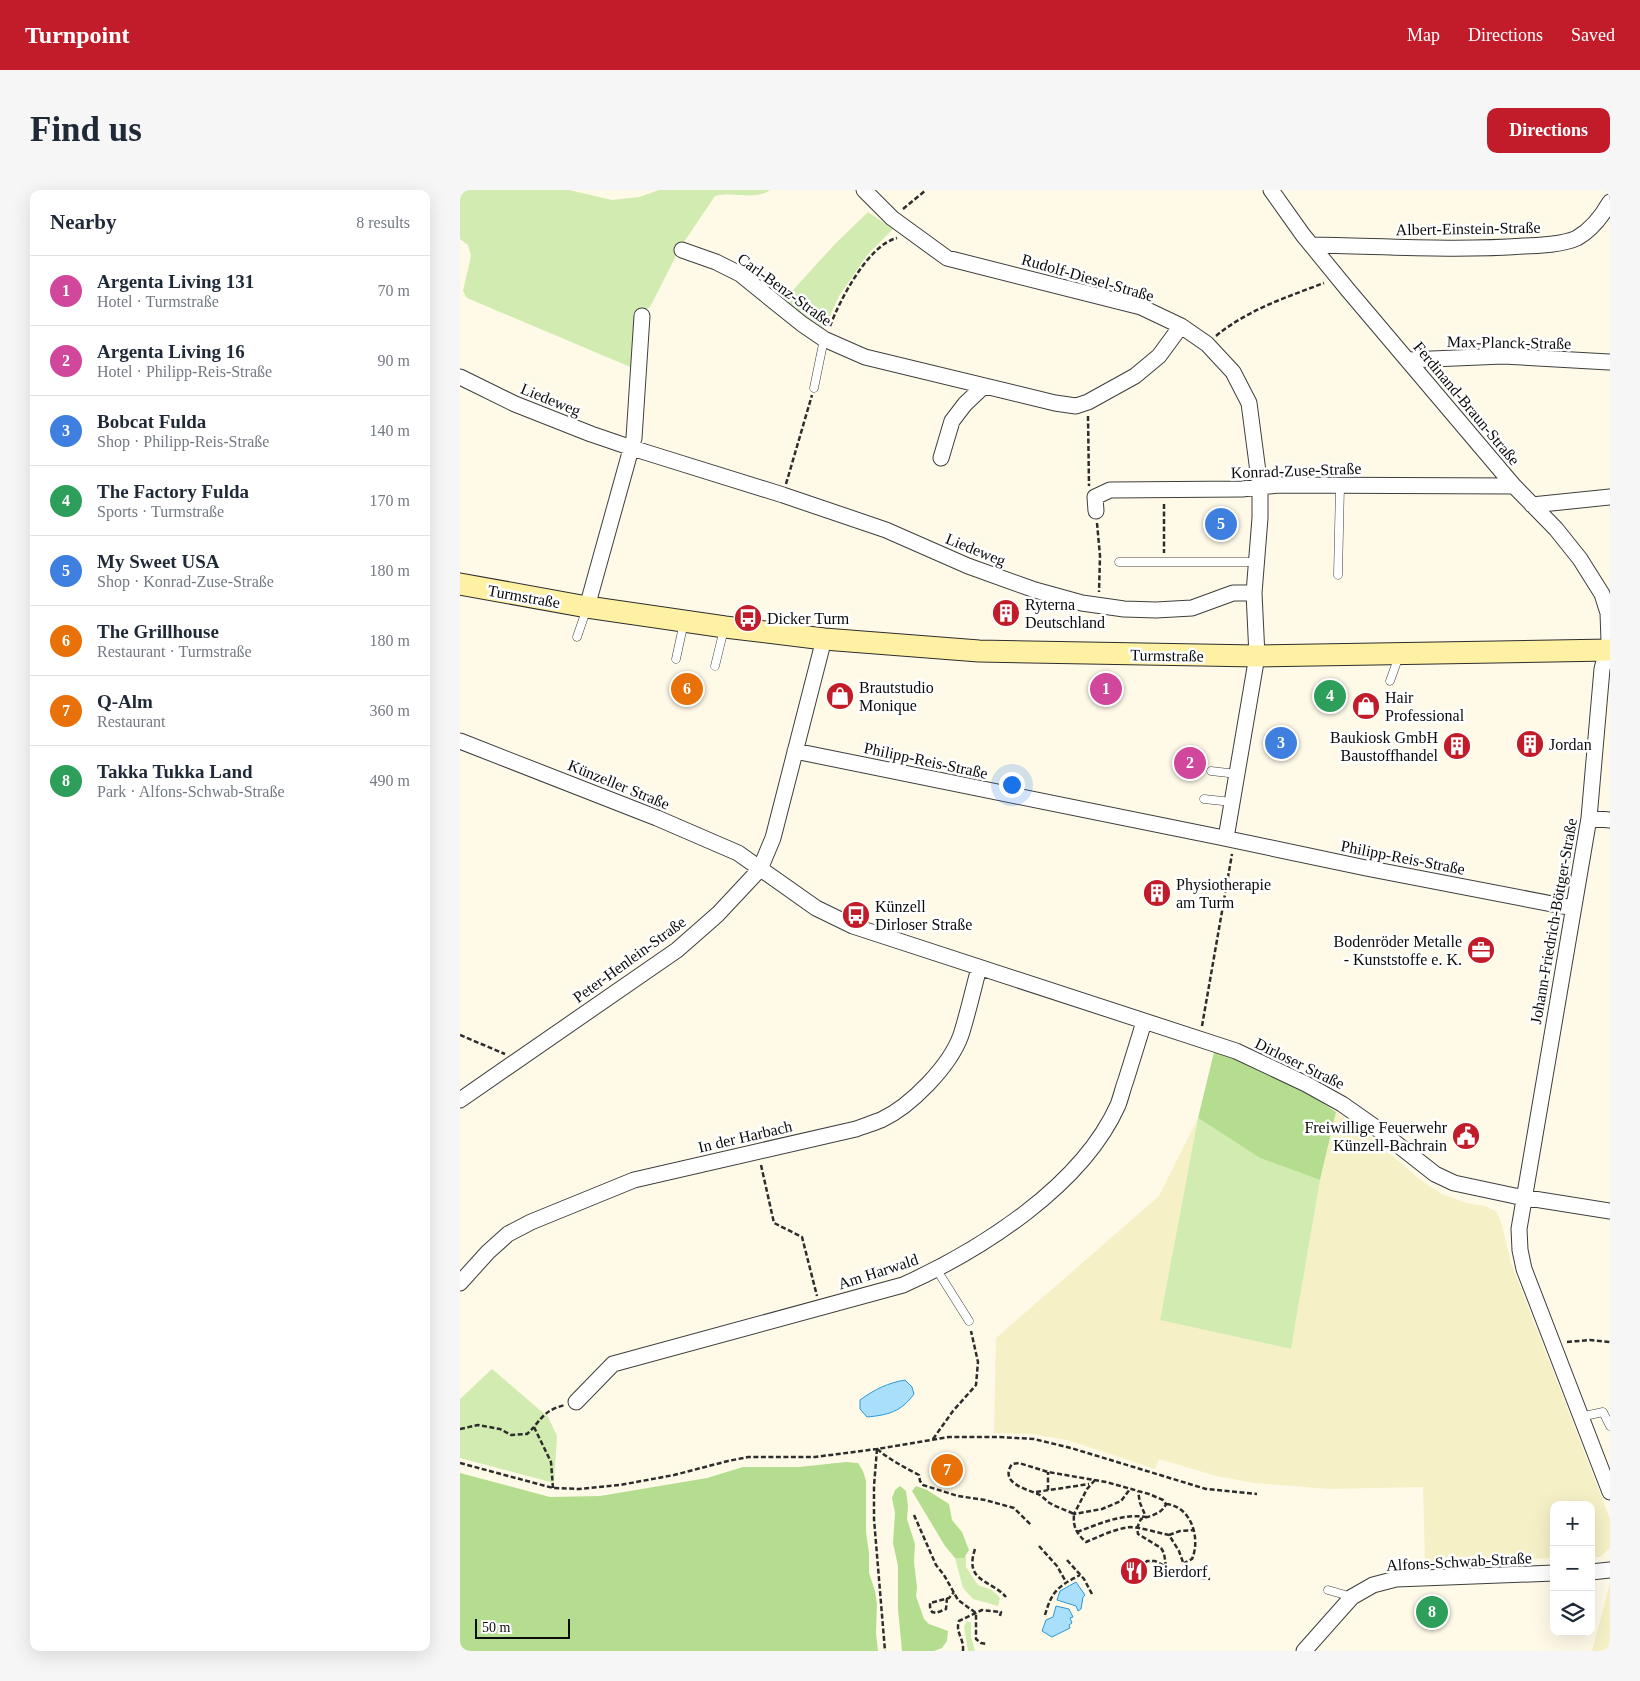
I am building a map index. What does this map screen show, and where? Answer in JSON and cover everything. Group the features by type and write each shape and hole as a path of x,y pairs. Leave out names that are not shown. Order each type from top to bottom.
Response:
{"main road":[{"name":"Turmstraße","path":"460,584 684,622 824,639 979,651 1257,656 1608,650"}],"street":[{"name":"Rudolf-Diesel-Straße","path":"864,190 892,218 947,258 1141,307 1181,326 1207,344 1233,372 1249,403 1260,487 1254,593"},
{"name":"Ferdinand-Braun-Straße","path":"1271,190 1311,245 1514,486 1556,529 1590,572 1602,594 1608,613 1610,627 1608,650"},
{"name":"Albert-Einstein-Straße","path":"1311,245 1507,248 1544,245 1576,238 1602,217 1610,202"},
{"name":"Carl-Benz-Straße","path":"682,250 716,262 740,274 802,324 824,339 865,357 1055,403 1076,406 1088,402 1135,376 1159,356 1181,326"},
{"path":"587,607 634,438 642,316"},
{"name":"Max-Planck-Straße","path":"1408,360 1503,356 1609,362"},
{"name":"Liedeweg","path":"460,378 530,410 632,448 783,495 886,530 968,566 1035,590 1099,606 1156,610 1192,608 1232,593 1254,593"},
{"path":"941,458 952,421 964,404 984,386"},
{"name":"Konrad-Zuse-Straße","path":"1095,504 1110,490 1242,490 1279,484 1514,486"},
{"path":"1532,505 1610,497"},
{"path":"1230,839 1232,802 1257,656 1254,593"},
{"name":"Peter-Henlein-Straße","path":"460,1100 677,950 718,914 760,869 773,838 824,639"},
{"name":"Johann-Friedrich-Böttger-Straße","path":"1524,1198 1589,818 1602,669 1608,650"},
{"name":"Künzeller Straße","path":"460,741 657,818 738,853 760,869"},
{"name":"Philipp-Reis-Straße","path":"795,751 1366,868 1573,908"},
{"path":"1589,818 1610,820"},
{"name":"Dirloser Straße","path":"760,869 804,900 834,918 853,926 1236,1052 1324,1094 1361,1117 1435,1174 1463,1185 1524,1198 1610,1211"},
{"name":"In der Harbach","path":"460,1283 488,1252 508,1234 531,1222 634,1180 856,1128 883,1119 908,1102 948,1060 960,1036 978,968"},
{"name":"Am Harwald","path":"576,1402 613,1364 903,1285 937,1270 1023,1216 1069,1176 1096,1144 1118,1105 1144,1022"},
{"path":"1524,1198 1519,1229 1520,1250 1524,1269 1610,1492"},
{"path":"1595,1572 1610,1570"},
{"name":"Alfons-Schwab-Straße","path":"1304,1651 1352,1597 1373,1585 1396,1579 1550,1573"}],"lane":[{"path":"814,388 824,339"},
{"path":"1338,575 1340,486"},
{"path":"1119,562 1257,562"},
{"path":"577,637 587,607"},
{"path":"676,659 684,622"},
{"path":"715,666 724,627"},
{"path":"1390,681 1399,654"},
{"path":"1212,771 1237,774"},
{"path":"1204,799 1232,802"},
{"path":"937,1270 969,1321"},
{"path":"1580,1416 1603,1412 1610,1426"},
{"path":"1328,1590 1352,1597"}],"path":[{"path":"892,218 926,190"},
{"path":"824,339 839,303 874,251 887,240 913,234"},
{"path":"1207,344 1229,325 1246,314 1322,284"},
{"path":"783,495 814,388"},
{"path":"1088,402 1089,485 1095,504 1100,556 1099,606"},
{"path":"1165,562 1163,536 1166,490"},
{"path":"1198,1039 1201,1030 1230,839"},
{"path":"460,1035 518,1059"},
{"path":"758,1151 774,1223 802,1237 820,1307"},
{"path":"932,1440 953,1410 976,1385 978,1362 969,1321"},
{"path":"1554,1345 1572,1340 1610,1342"},
{"path":"460,1429 478,1425 500,1429 512,1435 527,1434 552,1408 576,1402"},
{"path":"534,1427 551,1462 553,1488"},
{"path":"460,1463 553,1488 579,1489 620,1485 674,1475 728,1460 748,1457 815,1457 949,1437 999,1437 1034,1439 1072,1448 1206,1489 1257,1494"},
{"path":"877,1449 895,1463 919,1475 920,1482 923,1485 951,1494 985,1500 1014,1508 1024,1516 1031,1526"},
{"path":"877,1449 874,1518 885,1651"},
{"path":"1130,1489 1122,1501 1102,1509 1074,1514 1049,1502 1040,1495 1015,1484 1009,1478 1008,1473 1012,1464 1019,1463 1048,1472 1095,1480 1138,1491 1163,1500 1166,1504 1175,1505 1185,1513 1196,1538 1192,1559 1184,1563"},
{"path":"1048,1472 1048,1490"},
{"path":"1095,1480 1074,1514 1073,1523 1077,1532 1086,1542 1132,1527 1169,1535 1180,1531 1194,1530"},
{"path":"1034,1493 1091,1484"},
{"path":"1138,1491 1140,1503 1146,1517"},
{"path":"1166,1504 1160,1512 1141,1520 1137,1528 1138,1534 1161,1548 1166,1567"},
{"path":"914,1515 936,1565 958,1600 976,1613"},
{"path":"1077,1532 1104,1522 1135,1515 1146,1517"},
{"path":"1169,1535 1179,1552 1185,1568 1200,1578 1210,1579"},
{"path":"1039,1546 1057,1566 1066,1582"},
{"path":"975,1549 971,1564 976,1575 1006,1597"},
{"path":"1067,1560 1090,1587 1093,1596"},
{"path":"1140,1568 1147,1561 1155,1561 1176,1572 1194,1573"},
{"path":"1045,1615 1052,1597 1060,1585 1080,1575"},
{"path":"947,1598 946,1609 932,1612 930,1603 947,1598 954,1592"},
{"path":"963,1651 964,1643 958,1631 959,1621 982,1610 1001,1612 1000,1616"},
{"path":"976,1613 976,1639 986,1644"}],"shaded area":[{"path":"1336,1112 1372,1138 1418,1178 1442,1194 1467,1203 1485,1206 1497,1212 1511,1263 1610,1519 1610,1548 1600,1557 1595,1557 1595,1501 1550,1501 1550,1558 1425,1563 1423,1487 1329,1489 1254,1483 1216,1476 1159,1459 1155,1469 1067,1440 1031,1434 994,1433 996,1338 1159,1196 1198,1118 1160,1320 1291,1349 1320,1180"},
{"path":"1610,1583 1610,1651 1592,1651"}],"green space":[{"path":"460,190 569,190 612,200 639,197 659,190 770,190 758,195 730,194 715,196 680,248 650,307 638,315 635,369 467,298 463,291 471,256 468,245 460,239"},
{"path":"868,212 893,229 868,254 839,296 823,331 784,300 835,244"},
{"path":"1214,1052 1246,1063 1277,1077 1308,1093 1336,1112 1320,1180 1260,1158 1198,1118"},
{"path":"1198,1118 1260,1158 1320,1180 1291,1349 1160,1320"},
{"path":"492,1369 548,1417 557,1436 554,1483 460,1458 460,1399"},
{"path":"846,1462 858,1463 866,1481 866,1532 869,1573 877,1604 876,1633 878,1651 460,1651 460,1473 550,1497 600,1496 707,1478 743,1467 799,1467"},
{"path":"900,1486 906,1491 907,1519 915,1544 916,1596 924,1619 929,1624 948,1631 947,1641 942,1648 934,1651 902,1651 898,1609 898,1566 893,1543 895,1513 892,1498 895,1490"},
{"path":"916,1486 927,1490 949,1504 952,1520 962,1532 969,1550 964,1558 955,1558 945,1546 912,1491"},
{"path":"966,1555 966,1567 978,1585 992,1590 1000,1598 998,1606 973,1599 963,1588 955,1558 964,1558"},
{"path":"967,1622 971,1622 971,1637 975,1651 968,1651 964,1626"}],"water":[{"path":"905,1380 912,1387 914,1394 899,1409 888,1414 867,1417 860,1409 860,1400 866,1396 887,1385"},
{"path":"1076,1582 1085,1595 1081,1609 1078,1611 1076,1606 1057,1600 1060,1591"},
{"path":"1056,1606 1069,1609 1073,1617 1070,1618 1072,1623 1069,1625 1070,1628 1052,1637 1042,1631 1046,1620 1053,1617"}],"place":[{"name":"My Sweet USA","path":"1221,524"},
{"name":"Ryterna Deutschland","path":"1006,613"},
{"name":"Dicker Turm","path":"748,618"},
{"name":"The Grillhouse","path":"687,689"},
{"name":"Argenta Living 131","path":"1106,689"},
{"name":"Brautstudio Monique","path":"840,696"},
{"name":"The Factory Fulda","path":"1330,696"},
{"name":"Hair Professional","path":"1366,706"},
{"name":"Bobcat Fulda","path":"1281,743"},
{"name":"Jordan","path":"1530,744"},
{"name":"Baukiosk GmbH Baustoffhandel","path":"1457,746"},
{"name":"Argenta Living 16","path":"1190,763"},
{"name":"Physiotherapie am Turm","path":"1157,893"},
{"name":"Künzell Dirloser Straße","path":"856,915"},
{"name":"Bodenröder Metalle - Kunststoffe e. K.","path":"1481,950"},
{"name":"Freiwillige Feuerwehr Künzell-Bachrain","path":"1466,1136"},
{"name":"Q-Alm","path":"947,1470"},
{"name":"Bierdorf","path":"1134,1571"},
{"name":"Takka Tukka Land","path":"1432,1612"}]}
